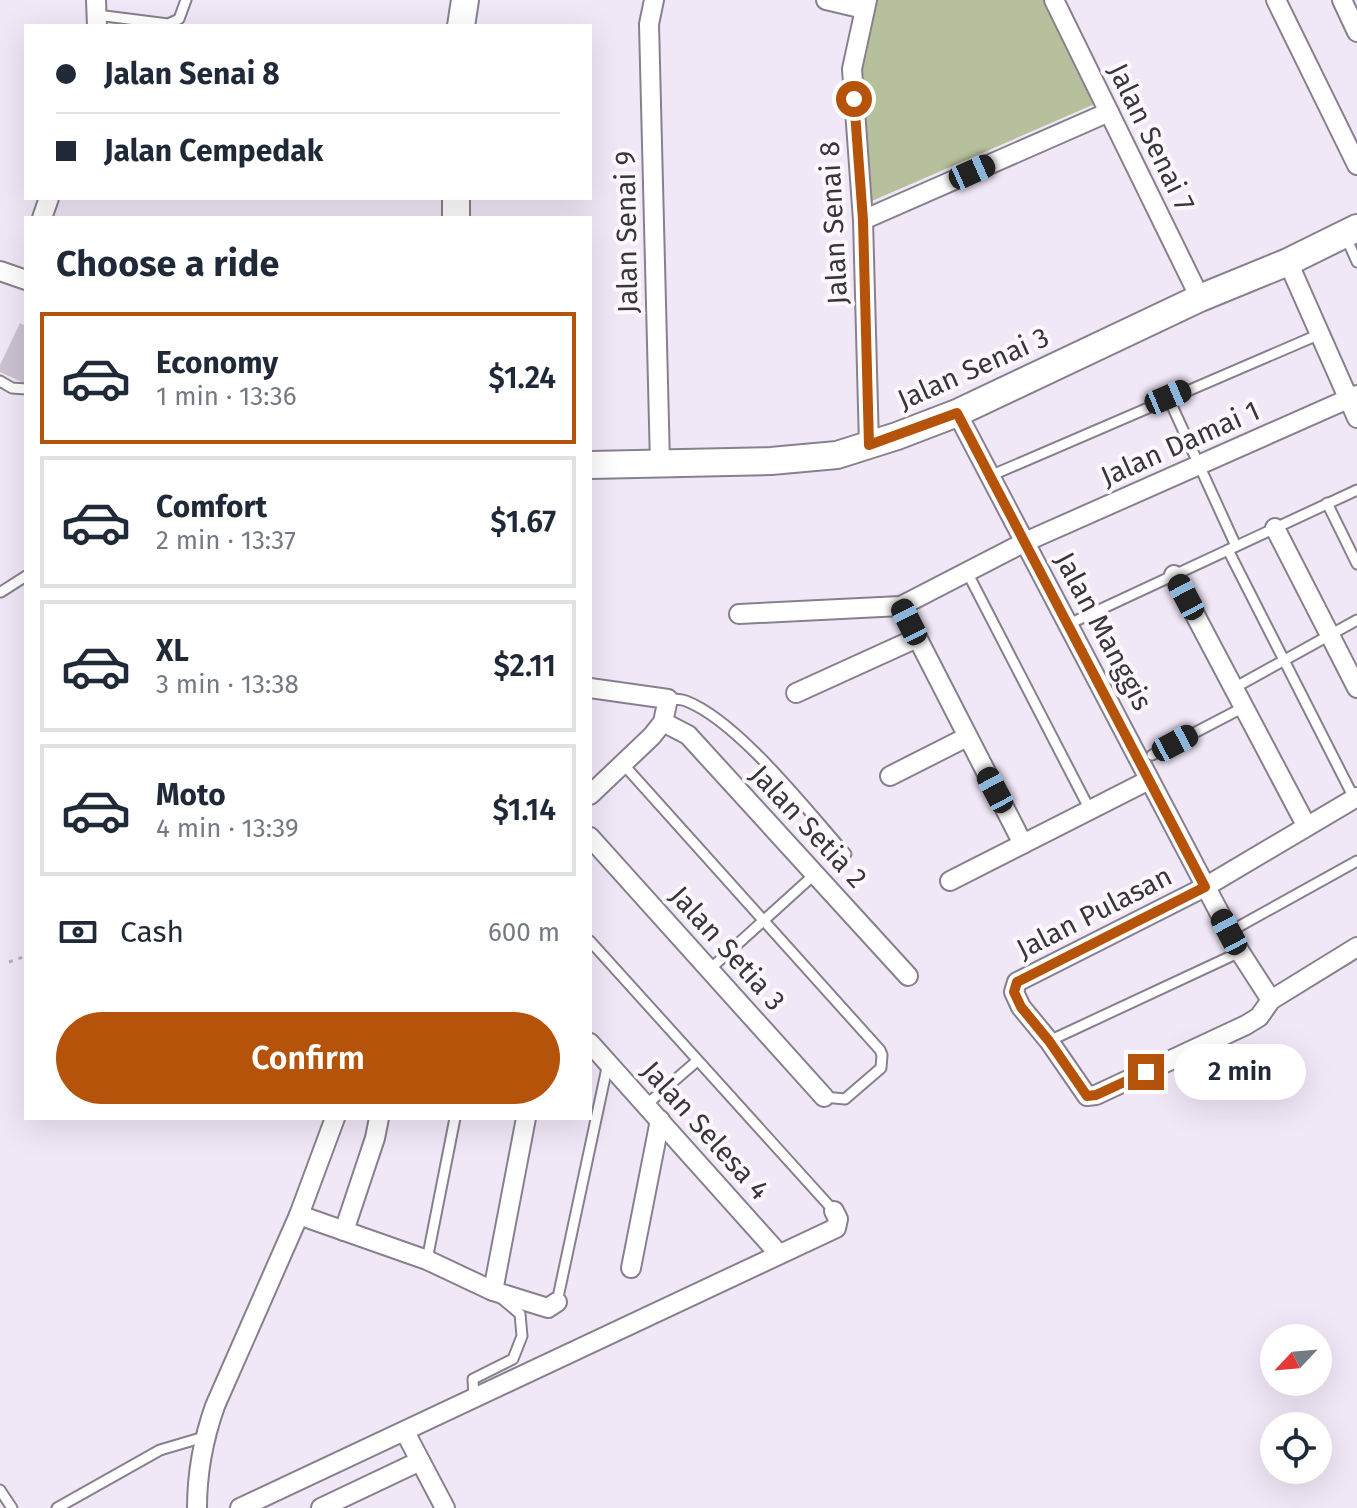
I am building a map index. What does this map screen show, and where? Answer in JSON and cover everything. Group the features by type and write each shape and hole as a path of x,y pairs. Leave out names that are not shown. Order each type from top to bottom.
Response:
{"street":[{"path":"461,24 465,0"},
{"name":"Jalan Senai 9","path":"654,0 649,24 660,463"},
{"path":"826,0 866,4"},
{"name":"Jalan Senai 7","path":"1054,0 1200,298"},
{"path":"1276,0 1357,165"},
{"path":"1342,0 1357,32"},
{"name":"Jalan Senai 8","path":"866,4 852,69 863,220 869,445"},
{"path":"863,220 1109,112"},
{"name":"Jalan Senai 3","path":"592,465 771,461 837,455 957,413 1200,298 1288,262 1351,231"},
{"path":"1288,262 1352,397 1357,418"},
{"path":"0,271 24,273"},
{"name":"Jalan Damai 1","path":"901,606 1025,542 1352,397"},
{"name":"Jalan Manggis","path":"957,413 1229,932 1271,1000"},
{"path":"1275,528 1357,688"},
{"path":"1174,575 1306,825"},
{"path":"739,614 901,606 1023,844"},
{"path":"796,693 917,638"},
{"path":"592,688 668,699 663,722 592,793"},
{"name":"Jalan Setia 2","path":"663,722 688,735 908,976"},
{"path":"890,776 967,737"},
{"path":"950,881 1149,780"},
{"name":"Jalan Pulasan","path":"1049,1041 1021,1007 1014,992 1017,982 1205,887 1306,825 1353,801"},
{"name":"Jalan Setia 3","path":"592,839 824,1097"},
{"path":"1049,1041 1087,1096 1096,1095 1246,1025 1259,1017 1271,1000 1357,947"},
{"name":"Jalan Selesa 4","path":"592,1045 779,1254"},
{"path":"197,1508 197,1479 204,1437 299,1215 334,1120"},
{"path":"344,1231 379,1120"},
{"path":"493,1291 526,1120"},
{"path":"631,1268 660,1120"},
{"path":"240,1508 836,1228 838,1219 834,1211"},
{"path":"299,1215 427,1260 493,1291 548,1308 557,1302"},
{"path":"405,1432 445,1508"},
{"path":"321,1508 420,1461"}],"lane":[{"path":"97,14 168,24 179,19 186,0"},
{"path":"1351,231 1357,262"},
{"path":"990,476 1320,334"},
{"path":"0,381 12,388 24,389"},
{"path":"1168,397 1232,548 1353,801"},
{"path":"1069,624 1357,490"},
{"path":"1327,503 1357,564"},
{"path":"967,572 1090,810"},
{"path":"1,592 24,577"},
{"path":"1234,688 1357,620"},
{"path":"668,699 685,701 743,741 846,854"},
{"path":"1152,755 1244,707"},
{"path":"623,764 882,1055 881,1068 845,1099 824,1097"},
{"path":"1229,932 1357,861"},
{"path":"710,969 815,874"},
{"path":"592,943 834,1211"},
{"path":"1049,1041 1240,952"},
{"path":"646,1105 697,1061"},
{"path":"557,1302 608,1063"},
{"path":"427,1260 455,1120"},
{"path":"474,1399 473,1379 513,1359 522,1336 520,1314 493,1291"},
{"path":"57,1508 160,1450 204,1437"},
{"path":"0,1490 12,1508"}],"path":[{"path":"9,962 24,957"}],"green space":[{"path":"876,0 1046,0 1097,103 865,204 860,65"}],"building":[{"path":"20,323 24,325 24,383 0,372 0,365"}],"route":[{"path":"854,99 863,220 869,445 957,413 1205,887 1017,982 1014,992 1021,1007 1087,1096 1096,1095 1146,1072"}]}
